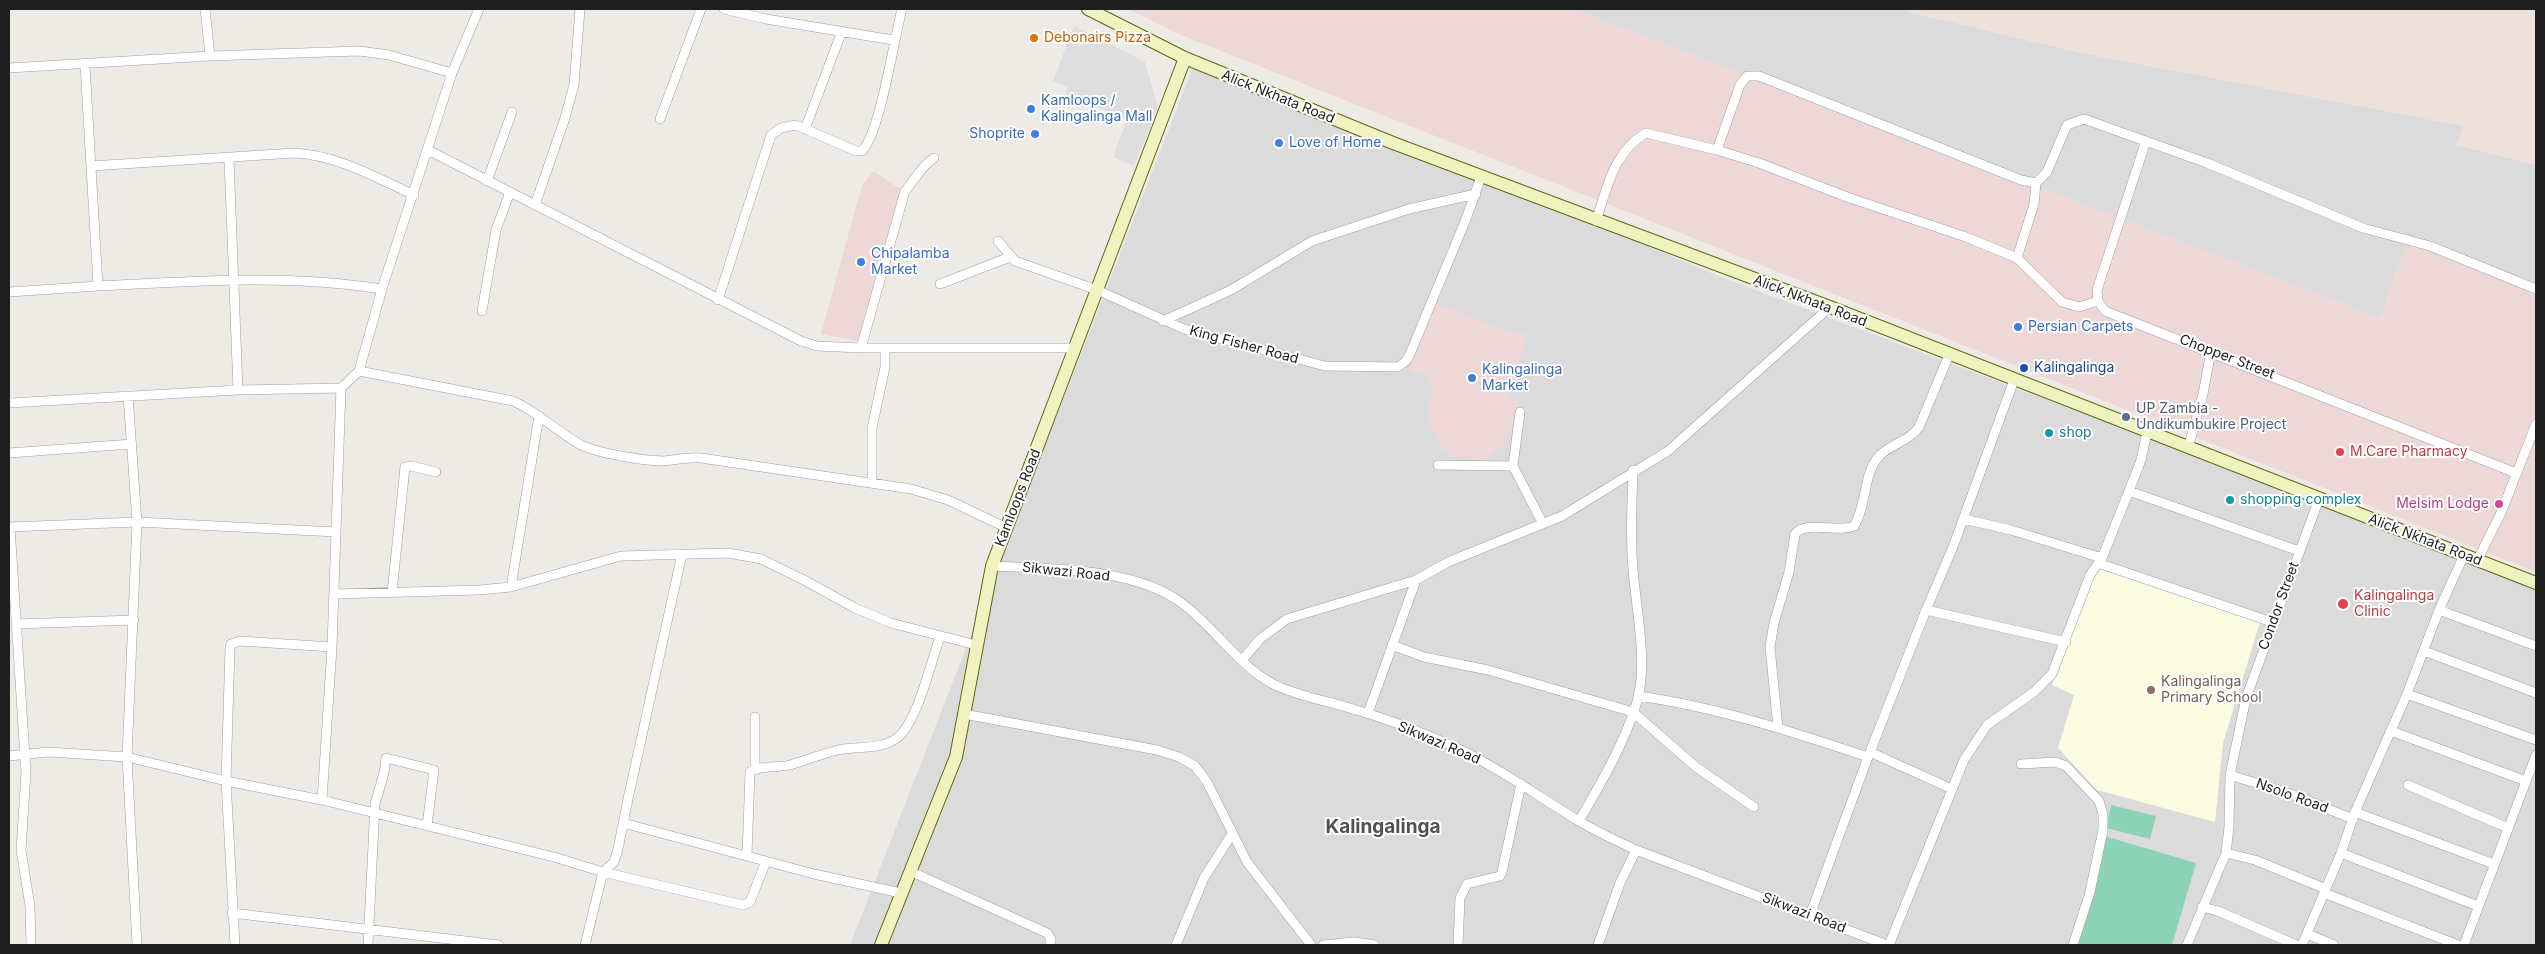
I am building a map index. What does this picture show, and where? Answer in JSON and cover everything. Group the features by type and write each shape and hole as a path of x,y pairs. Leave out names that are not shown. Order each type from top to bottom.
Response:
{"main road":[{"name":"Alick Nkhata Road","path":"1088,9 1185,58 1481,177 1830,307 2318,500 2536,583"},
{"name":"Kamloops Road","path":"881,945 956,757 992,566 1185,58"}],"street":[{"path":"205,9 210,56"},
{"path":"322,800 335,594 342,388 359,371 382,289 452,73 479,9"},
{"path":"535,205 565,118 574,85 580,9"},
{"path":"660,119 701,9"},
{"path":"724,9 766,19 893,40"},
{"path":"718,300 771,135 789,126 796,125 856,151 862,150 869,144 878,117 893,40 902,9"},
{"path":"805,130 842,31"},
{"path":"9,68 85,65 210,56 359,51 389,55 452,73"},
{"path":"85,65 98,286"},
{"path":"1717,150 1740,85 1747,76 1759,76 2021,180 2036,183"},
{"path":"487,181 512,112"},
{"path":"2018,258 2034,204 2036,183 2047,172 2067,125 2075,121 2084,120 2098,123 2207,163 2363,228 2430,246 2536,289"},
{"path":"1596,221 1611,174 1623,152 1637,138 1646,133 1717,150 1809,180 1847,197 1966,237 2018,258 2062,302 2079,307 2098,302 2097,290 2146,141"},
{"path":"428,150 718,300 801,341 817,346 861,348 1076,348"},
{"path":"91,166 229,159 294,153 314,154 349,166 414,195"},
{"path":"861,348 905,192 918,177 924,164 934,158"},
{"path":"229,159 238,390"},
{"path":"1164,321 1231,290 1312,241 1410,209 1476,194 1481,177"},
{"path":"482,311 496,230 510,192"},
{"name":"King Fisher Road","path":"1010,257 1015,261 1097,290 1184,329 1325,366 1398,367 1406,361 1410,354 1476,194"},
{"path":"940,284 1010,257 998,241"},
{"path":"9,292 233,280 324,282 382,289"},
{"name":"Chopper Street","path":"2098,302 2104,311 2211,351 2516,473"},
{"path":"1242,660 1260,639 1287,619 1416,580 1448,562 1562,516 1633,470 1668,451 1726,397 1771,361 1830,307"},
{"path":"872,482 872,428 885,367 885,348"},
{"path":"2188,448 2211,351"},
{"path":"1778,728 1771,669 1770,641 1789,572 1795,534 1802,529 1847,528 1854,526 1862,509 1875,461 1893,445 1915,433 1949,355"},
{"path":"359,371 496,396 526,407 579,444 600,452 664,461 685,457 701,458 872,482 924,492 971,510 1007,528"},
{"path":"1810,915 1869,755 1964,519 2014,380"},
{"path":"9,403 238,390 342,388"},
{"path":"128,396 137,522 127,757 137,945"},
{"path":"1520,412 1513,466 1544,524"},
{"path":"511,587 539,416"},
{"path":"2477,561 2501,513 2536,424"},
{"path":"1888,945 1964,760 1981,732 2046,682 2055,670 2090,575 2100,560 2141,460 2147,432"},
{"path":"9,453 132,444"},
{"path":"1438,465 1513,466"},
{"path":"392,592 405,467 436,472"},
{"path":"1579,821 1624,735 1638,696 1640,651 1632,567 1633,470"},
{"path":"2129,491 2299,551"},
{"name":"Condor Street","path":"2187,945 2226,853 2229,827 2230,775 2246,698 2272,622 2318,500"},
{"path":"1964,519 2011,530 2272,622"},
{"path":"31,945 30,906 21,850 21,826 26,784 9,527 137,522 336,532"},
{"path":"335,594 479,590 511,587 621,556 728,552 751,556 804,580 872,616 940,637 976,645"},
{"path":"586,945 603,872 614,862 682,554"},
{"path":"2302,945 2341,853 2354,816 2407,694 2439,610 2464,554"},
{"name":"Sikwazi Road","path":"992,566 1052,569 1118,577 1146,584 1183,604 1261,676 1286,690 1368,713 1458,749 1521,784 1579,821 1636,850 1888,945"},
{"path":"1368,713 1416,580"},
{"path":"1926,610 2066,642"},
{"path":"2439,610 2536,646"},
{"path":"16,624 134,620"},
{"path":"747,856 750,772 755,768 778,768 838,750 887,743 897,737 909,724 940,637"},
{"path":"235,945 226,781 229,652 232,644 240,641 332,647"},
{"path":"1392,645 1424,657 1488,670 1633,712 1696,766 1754,807"},
{"path":"2424,651 2536,693"},
{"path":"2407,694 2468,714 2536,740"},
{"path":"1638,696 1688,704 1778,728 1869,755 1952,789"},
{"path":"964,714 1156,750 1179,757 1195,766 1208,782 1247,862 1311,945"},
{"path":"755,717 755,768"},
{"path":"2391,731 2526,781"},
{"path":"9,756 48,752 127,757 226,781 322,800 545,855 603,872 743,905 750,902 766,861"},
{"path":"2464,945 2536,755"},
{"path":"368,945 374,814 386,758 434,770 426,826"},
{"path":"2021,764 2055,762 2066,766 2099,801 2104,814 2103,830 2090,892 2073,945"},
{"name":"Nsolo Road","path":"2230,775 2494,864"},
{"path":"1458,945 1460,898 1468,884 1500,876 1521,784"},
{"path":"2408,785 2508,828"},
{"path":"623,823 766,861 901,893"},
{"path":"1176,945 1204,878 1232,834"},
{"path":"1598,945 1620,883 1636,850"},
{"path":"2226,853 2255,860 2325,891 2458,945"},
{"path":"2341,853 2478,906"},
{"path":"910,871 1047,933 1051,939 1050,945"},
{"path":"2202,907 2218,911 2296,945"},
{"path":"232,913 499,945"},
{"path":"2306,934 2334,945"},
{"path":"1323,945 1345,942 1375,945"}],"shaded area":[{"path":"1129,9 1573,9 2380,318 2410,236 2536,283 2536,572 1178,34"},
{"path":"1573,9 1897,9 2077,52 2464,126 2456,145 2536,165 2536,283 2410,236 2380,318"},
{"path":"1897,9 2536,9 2536,165 2456,145 2464,126 2077,52"},
{"path":"1074,26 1145,62 1158,108 1134,166 1113,157 1127,119 1065,94 1068,87 1053,81"},
{"path":"1197,57 1721,277 2536,584 2536,945 850,945"},
{"name":"Chipalamba Market","path":"874,171 903,191 858,341 821,334 862,185"},
{"name":"Kalingalinga Market","path":"1431,302 1520,334 1528,334 1509,396 1519,402 1513,424 1504,443 1489,456 1477,460 1453,457 1441,448 1429,418 1429,399 1434,390 1427,375 1412,372 1408,362"},
{"name":"Kalingalinga Primary School","path":"2098,565 2261,619 2223,743 2215,822 2097,790 2058,748 2074,695 2052,685"}],"green space":[{"path":"2111,805 2156,816 2150,839 2106,828"},
{"path":"2104,836 2196,863 2172,945 2072,945"}],"place":[{"name":"Debonairs Pizza","path":"1034,38"},
{"name":"Kamloops / Kalingalinga Mall","path":"1031,109"},
{"name":"Shoprite","path":"1035,134"},
{"name":"Love of Home","path":"1279,143"},
{"name":"Chipalamba Market","path":"861,262"},
{"name":"Persian Carpets","path":"2018,327"},
{"name":"Kalingalinga","path":"2024,368"},
{"name":"Kalingalinga Market","path":"1472,378"},
{"name":"UP Zambia - Undikumbukire Project","path":"2126,417"},
{"name":"shop","path":"2049,433"},
{"name":"M.Care Pharmacy","path":"2340,452"},
{"name":"shopping complex","path":"2230,500"},
{"name":"Melsim Lodge","path":"2499,504"},
{"name":"Kalingalinga Clinic","path":"2343,604"},
{"name":"Kalingalinga Primary School","path":"2151,690"}],"district":[{"name":"Kalingalinga","path":"1383,827"}]}
